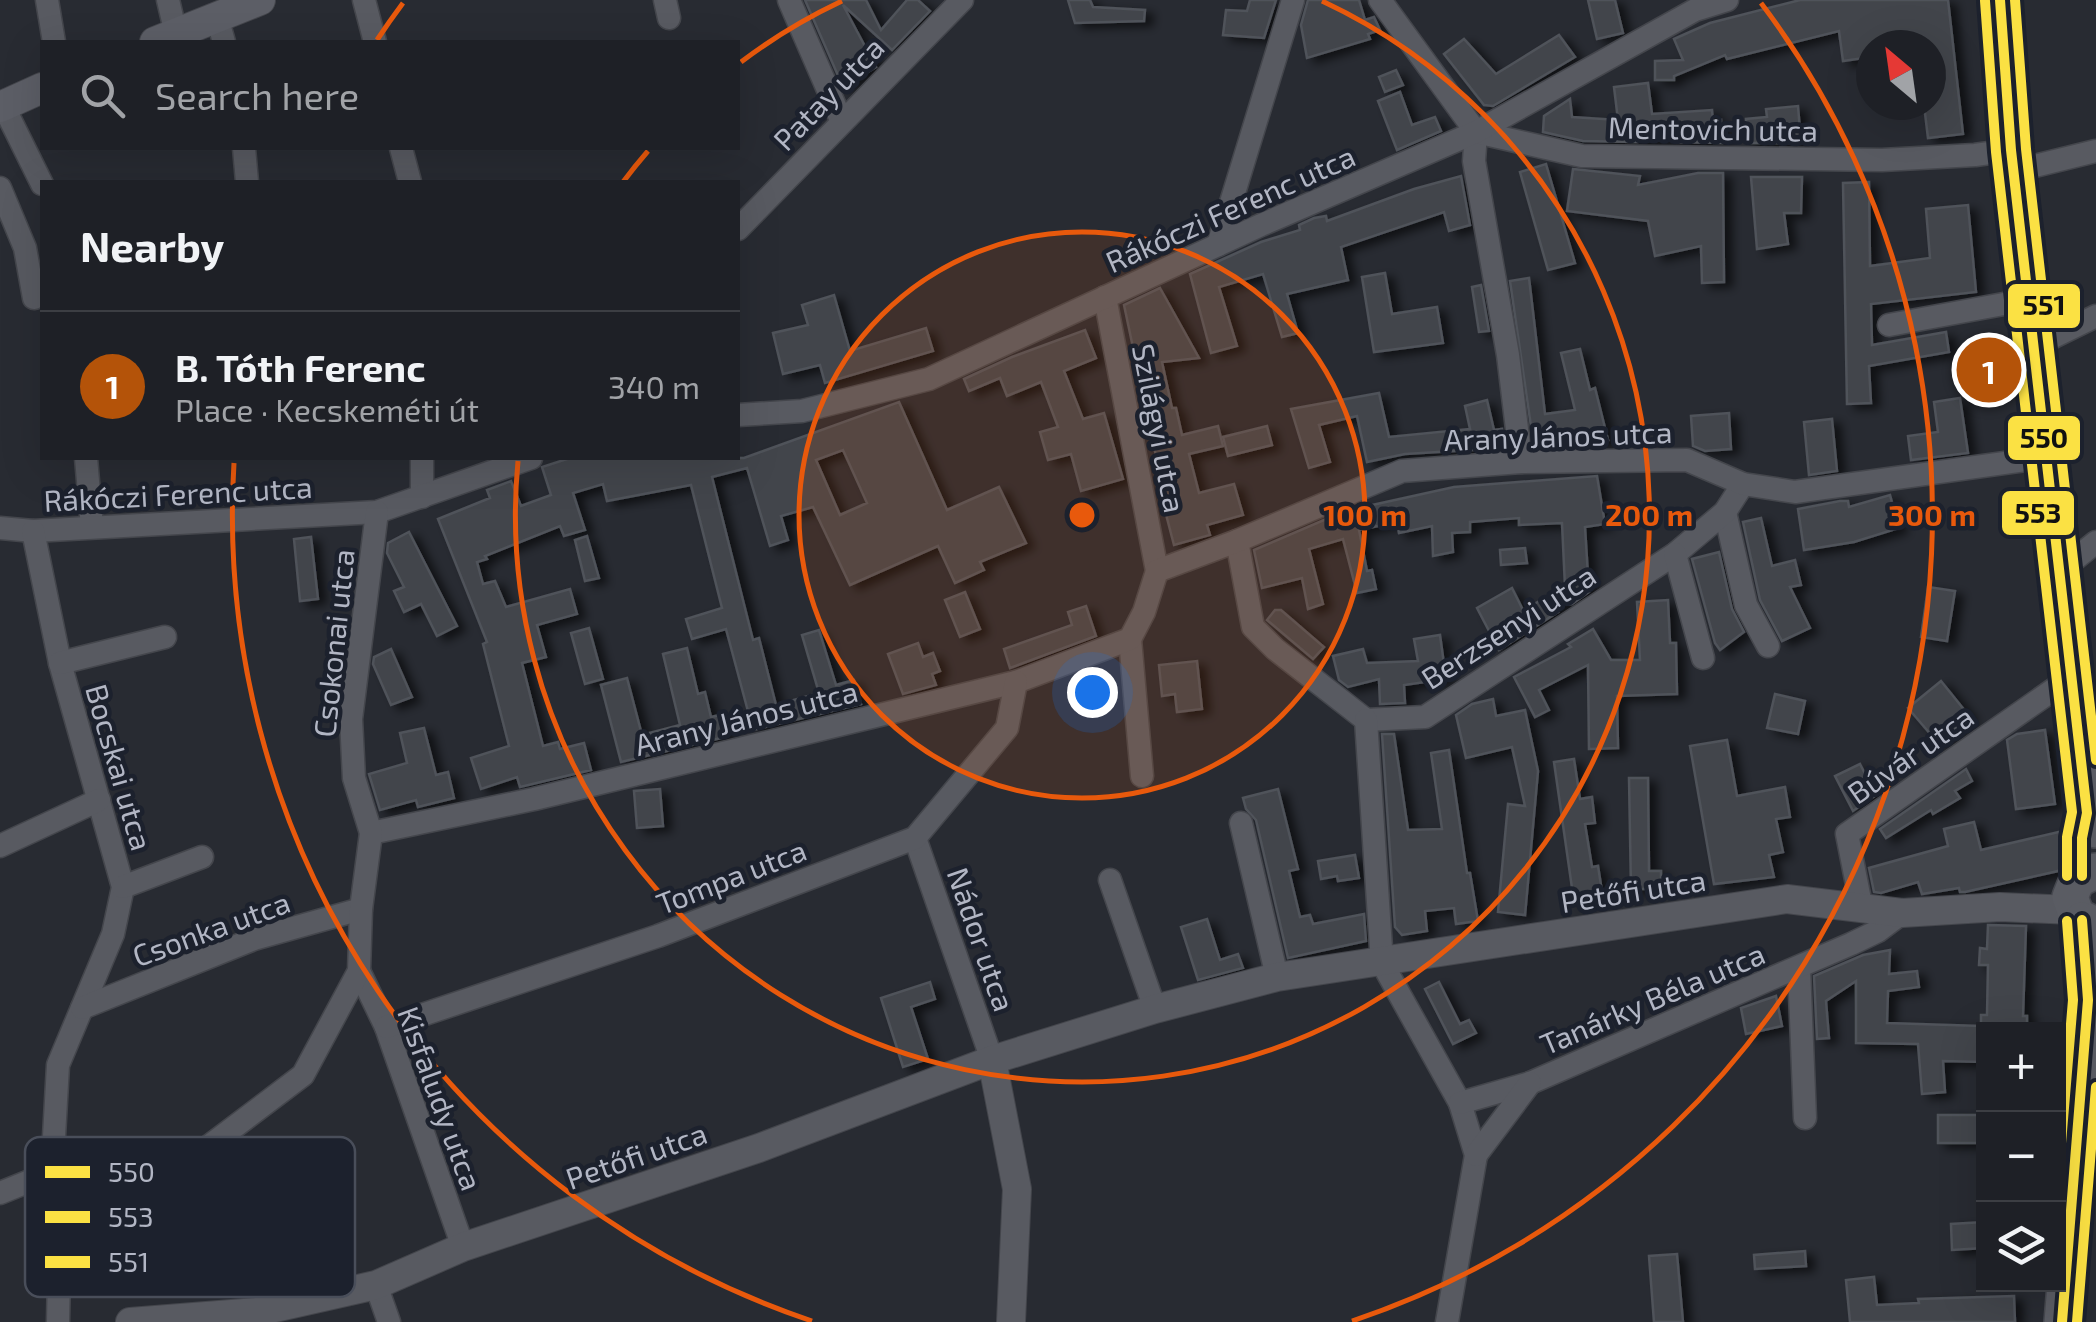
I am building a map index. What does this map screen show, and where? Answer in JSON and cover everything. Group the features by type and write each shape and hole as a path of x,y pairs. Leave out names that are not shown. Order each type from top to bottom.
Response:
{"main road":[{"path":"165,38 221,30 260,0"},
{"path":"2000,0 2013,160 2070,678 2092,822 2082,838 2083,899 2092,988 2062,1322"},
{"path":"2,106 40,89"}],"street":[{"path":"47,0 54,40"},
{"path":"165,38 168,0"},
{"path":"364,0 374,40"},
{"path":"788,0 842,122"},
{"name":"Patay utca","path":"740,228 962,0"},
{"path":"1218,245 1292,0"},
{"path":"1380,0 1476,132 1474,160 1508,355 1521,462"},
{"name":"Rákóczi Ferenc utca","path":"740,415 802,412 929,380 1218,245 1476,132 1694,5 1727,0"},
{"path":"2,106 40,180"},
{"name":"Mentovich utca","path":"1476,132 1582,156 1882,160 1975,156 2013,160 2029,170 2096,151"},
{"path":"244,150 248,180"},
{"path":"402,150 409,180"},
{"path":"0,188 26,248 34,298"},
{"name":"Szilágyi utca","path":"1105,297 1157,570"},
{"path":"1889,325 2031,299"},
{"path":"2036,346 2096,316"},
{"name":"Arany János utca","path":"1157,570 1237,541 1402,471 1521,462 1686,460 1743,484 1795,492 2048,457"},
{"path":"86,460 92,527"},
{"path":"422,460 422,497"},
{"name":"Rákóczi Ferenc utca","path":"0,528 34,532 377,512 524,460"},
{"name":"Berzsenyi utca","path":"1366,720 1425,717 1674,554 1725,512 1743,484"},
{"name":"Csokonai utca","path":"220,1137 302,1074 359,971 370,833 354,778 352,719 377,512"},
{"path":"1725,512 1746,605 1768,646"},
{"name":"Bocskai utca","path":"34,532 60,663 123,887 113,934 58,1064 54,1137"},
{"path":"1237,541 1253,627 1275,649 1366,720 1382,963 1460,1102 1476,1155 1448,1322"},
{"path":"2060,571 2096,542"},
{"path":"1674,554 1703,658"},
{"path":"1142,776 1130,640 1157,570"},
{"name":"Bocskai utca","path":"60,663 164,636"},
{"name":"Arany János utca","path":"370,833 554,794 1016,682 1130,640"},
{"name":"Búvár utca","path":"1862,910 1847,834 2070,678"},
{"name":"Tompa utca","path":"386,1027 658,936 914,838 1007,728 1016,682"},
{"path":"0,846 98,800"},
{"path":"1241,823 1277,977"},
{"name":"Nádor utca","path":"914,838 992,1060"},
{"name":"Bocskai utca","path":"123,887 202,857"},
{"path":"1110,880 1155,1009"},
{"name":"Petőfi utca","path":"355,1291 463,1247 759,1148 992,1060 1155,1009 1277,977 1787,899 1902,913 2000,907 2044,894 2083,899"},
{"name":"Csonka utca","path":"82,1008 254,939 362,909"},
{"name":"Tanárky Béla utca","path":"1460,1102 1530,1084 1878,932 1902,913"},
{"name":"Tanárky Béla utca","path":"1798,968 1805,1118"},
{"name":"Kisfaludy utca","path":"359,971 386,1027 463,1247"},
{"path":"992,1060 1017,1189 1011,1322"},
{"name":"Tanárky Béla utca","path":"1476,1155 1530,1084"},
{"path":"0,1193 25,1183"},
{"path":"376,1286 389,1322"},
{"name":"Bocskai utca","path":"58,1322 59,1297"},
{"name":"Petőfi utca","path":"130,1322 256,1317 333,1297"}],"building":[{"path":"805,0 866,0 881,30 907,0 918,0 930,11 892,50 843,5 876,67 843,87"},
{"path":"1068,0 1090,0 1093,7 1145,10 1144,21 1075,23"},
{"path":"1250,0 1276,0 1264,38 1223,35 1226,10 1247,11"},
{"path":"1308,0 1359,0 1365,20 1374,17 1380,30 1368,34 1370,39 1307,58 1301,25"},
{"path":"1588,0 1615,0 1623,33 1597,39"},
{"path":"1800,0 1948,0 1963,134 1928,138 1926,120 1946,120 1946,30 1856,30 1856,59 1843,61 1839,31 1727,59 1725,55 1674,76 1674,80 1655,80 1655,61 1683,60 1674,39 1710,23"},
{"path":"1559,35 1575,57 1493,106 1484,105 1444,54 1464,39 1496,74"},
{"path":"1396,70 1403,85 1385,92 1379,77"},
{"path":"1648,83 1652,114 1712,110 1713,121 1721,120 1722,143 1678,142 1677,137 1637,142 1583,141 1543,132 1544,116 1570,99 1572,117 1618,120 1614,87"},
{"path":"1400,92 1412,125 1435,117 1441,131 1397,150 1378,101"},
{"path":"1798,106 1801,143 1748,143 1746,119 1767,117 1766,109"},
{"path":"1546,164 1575,263 1548,270 1520,172"},
{"path":"1573,169 1640,176 1638,185 1698,173 1723,173 1724,282 1702,283 1701,246 1655,256 1648,221 1567,211"},
{"path":"1461,176 1470,225 1449,231 1444,212 1341,247 1348,280 1287,294 1298,333 1282,337 1263,274 1219,287 1237,346 1211,353 1190,274 1261,242 1300,230 1299,225 1314,218 1326,216 1327,221"},
{"path":"1751,177 1802,177 1801,213 1784,213 1788,244 1757,249"},
{"path":"1869,182 1870,266 1930,258 1926,209 1968,205 1976,292 1871,304 1872,345 1946,332 1949,352 1869,366 1871,403 1847,404 1843,183"},
{"path":"1385,273 1392,314 1437,307 1443,343 1374,352 1362,277"},
{"path":"1529,278 1545,414 1575,410 1561,353 1580,349 1608,440 1578,446 1534,447 1510,281"},
{"path":"1481,285 1489,331 1479,332 1472,287"},
{"path":"1160,288 1199,358 1162,362 1182,435 1218,426 1223,446 1189,454 1199,493 1234,484 1243,515 1207,525 1210,535 1174,545 1156,476 1160,475 1124,305"},
{"path":"834,295 850,351 926,328 933,351 825,383 820,365 783,374 773,333 808,325 802,305"},
{"path":"1085,330 1096,358 1064,371 1083,419 1104,413 1123,479 1081,491 1071,454 1048,460 1040,432 1058,427 1041,382 1007,396 1000,378 969,391 964,379"},
{"path":"1379,393 1389,437 1470,429 1465,406 1487,400 1494,430 1502,429 1504,448 1405,454 1367,462 1357,416 1319,425 1330,462 1309,468 1291,409"},
{"path":"1960,398 1968,453 1911,460 1908,436 1938,432 1934,402"},
{"path":"899,402 947,510 999,487 1026,543 980,562 984,570 955,583 938,546 850,585 813,507 781,516 788,540 770,546 747,468 712,477 753,640 759,638 776,705 819,693 802,635 819,630 836,685 854,680 861,704 753,730 726,629 692,639 686,619 722,608 691,485 607,501 603,484 573,493 585,530 564,536 560,526 477,562 483,584 495,581 506,607 570,589 577,614 537,625 546,657 522,663 543,746 558,742 560,749 584,743 591,770 520,787 517,777 481,789 471,758 509,746 483,644 487,642 438,519 490,498 487,490 511,481 521,506 551,495 542,467 564,460 740,458","holes":["843,450 867,503 840,515 816,460"]},
{"path":"1729,413 1731,449 1705,451 1693,446 1691,416"},
{"path":"1832,419 1837,471 1809,475 1804,422"},
{"path":"1267,426 1272,445 1228,456 1223,437"},
{"path":"1597,476 1605,524 1585,527 1589,592 1572,604 1554,605 1558,612 1499,650 1477,608 1512,588 1523,610 1565,587 1562,523 1519,525 1519,518 1470,522 1470,532 1452,533 1453,552 1433,556 1432,526 1399,533 1397,522 1359,530 1367,571 1372,570 1376,589 1357,593 1343,539 1309,549 1323,604 1308,609 1302,578 1262,588 1254,550 1345,511 1454,487"},
{"path":"1890,495 1899,528 1854,542 1804,550 1798,509 1840,501 1848,501 1849,507"},
{"path":"1761,518 1772,566 1795,560 1801,585 1790,587 1810,628 1782,641 1760,600 1743,522"},
{"path":"409,532 457,626 437,636 421,604 404,612 394,591 404,587 387,553 388,543"},
{"path":"587,536 599,578 585,581 575,540"},
{"path":"311,537 318,599 300,601 294,539"},
{"path":"1525,548 1527,563 1501,565 1500,550"},
{"path":"1719,552 1732,609 1744,632 1720,650 1692,559"},
{"path":"1928,587 1955,591 1947,641 1921,637"},
{"path":"965,592 980,629 960,637 945,600"},
{"path":"1668,600 1670,643 1676,643 1677,694 1617,696 1618,748 1589,749 1588,665 1539,690 1549,710 1535,717 1514,677 1571,647 1568,644 1593,629 1611,660 1640,660 1637,602"},
{"path":"1086,606 1096,636 1010,668 1004,649 1072,625 1068,612"},
{"path":"1275,610 1281,610 1324,647 1313,659 1267,620"},
{"path":"589,628 603,679 585,684 571,633"},
{"path":"1440,635 1446,679 1404,685 1405,703 1380,704 1379,679 1348,687 1339,680 1333,656 1363,649 1367,663 1418,661 1414,639"},
{"path":"918,643 923,657 933,653 940,671 932,674 936,685 903,694 888,654"},
{"path":"687,648 698,694 705,692 711,717 720,715 725,737 621,762 601,685 627,678 642,735 680,725 663,654"},
{"path":"391,649 412,697 391,705 373,664 374,657"},
{"path":"1197,661 1202,709 1177,712 1175,694 1162,696 1159,665"},
{"path":"1941,681 1970,717 1938,743 1908,708"},
{"path":"1775,694 1805,701 1798,734 1767,728"},
{"path":"1493,699 1496,716 1525,710 1538,771 1525,915 1498,912 1508,804 1525,806 1512,747 1466,758 1456,715 1472,704"},
{"path":"424,728 436,775 448,772 454,798 418,807 416,800 380,810 369,774 407,763 400,733"},
{"path":"2045,730 2055,804 2016,809 2007,740 2017,734"},
{"path":"1382,734 1394,734 1408,830 1442,829 1431,753 1449,750 1478,921 1456,924 1454,908 1425,911 1427,931 1402,935 1395,927"},
{"path":"1727,740 1737,796 1785,787 1790,817 1776,819 1783,852 1769,855 1774,877 1714,884 1690,746"},
{"path":"1574,759 1580,799 1592,797 1595,823 1585,824 1592,867 1598,866 1603,898 1574,902 1554,762"},
{"path":"1860,764 1876,795 1853,811 1835,776"},
{"path":"1966,769 1972,781 1955,791 1960,798 1933,814 1931,810 1886,838 1880,829"},
{"path":"1629,778 1648,778 1649,871 1661,871 1661,889 1631,889"},
{"path":"660,789 663,826 637,828 634,791"},
{"path":"1278,789 1298,869 1289,871 1300,917 1310,915 1313,924 1364,914 1366,941 1288,958 1256,820 1246,809 1243,798"},
{"path":"1974,822 1981,850 2063,831 2069,860 2058,871 1965,892 1959,888 1922,894 1918,882 1874,892 1869,868 1948,846 1944,829"},
{"path":"1355,855 1359,878 1321,879 1318,861"},
{"path":"1207,919 1220,960 1238,954 1243,968 1198,980 1181,927"},
{"path":"1988,925 2026,926 2023,1016 2027,1016 2027,1022 1981,1022 1981,1015 1987,1015 1988,965 1979,965 1980,948 1987,949"},
{"path":"1890,950 1889,974 1917,971 1919,987 1888,991 1887,1023 1976,1026 1976,1062 1943,1061 1945,1092 1922,1094 1918,1044 1856,1043 1856,981 1826,1001 1829,1038 1817,1039 1814,976 1863,955"},
{"path":"930,982 935,999 911,1007 928,1059 903,1067 881,998"},
{"path":"1439,982 1460,1024 1469,1020 1476,1033 1453,1044 1425,989"},
{"path":"1776,996 1782,1026 1746,1034 1741,1008"},
{"path":"1938,1115 1976,1115 1976,1143 1938,1143"},
{"path":"1976,1222 1976,1248 1952,1250 1951,1224"},
{"path":"1805,1251 1806,1266 1755,1269 1754,1255"},
{"path":"1677,1254 1683,1322 1654,1322 1649,1256"},
{"path":"1874,1277 1877,1305 1919,1303 1918,1299 2014,1296 2015,1322 1850,1322 1846,1280"}],"transit line":[{"name":"550","path":"2000,0 2011,150 2087,813 2082,838 2082,876"},
{"name":"551","path":"2015,0 2026,149 2096,760"},
{"name":"553","path":"1985,1 1996,152 2072,812 2067,837 2067,876"},
{"name":"550","path":"2062,1322 2088,1000 2082,920"},
{"name":"551","path":"2064,1112 2073,1000 2067,921"},
{"name":"553","path":"2077,1322 2096,1087"}],"place":[{"name":"B. Tóth Ferenc","path":"1989,370"}]}
